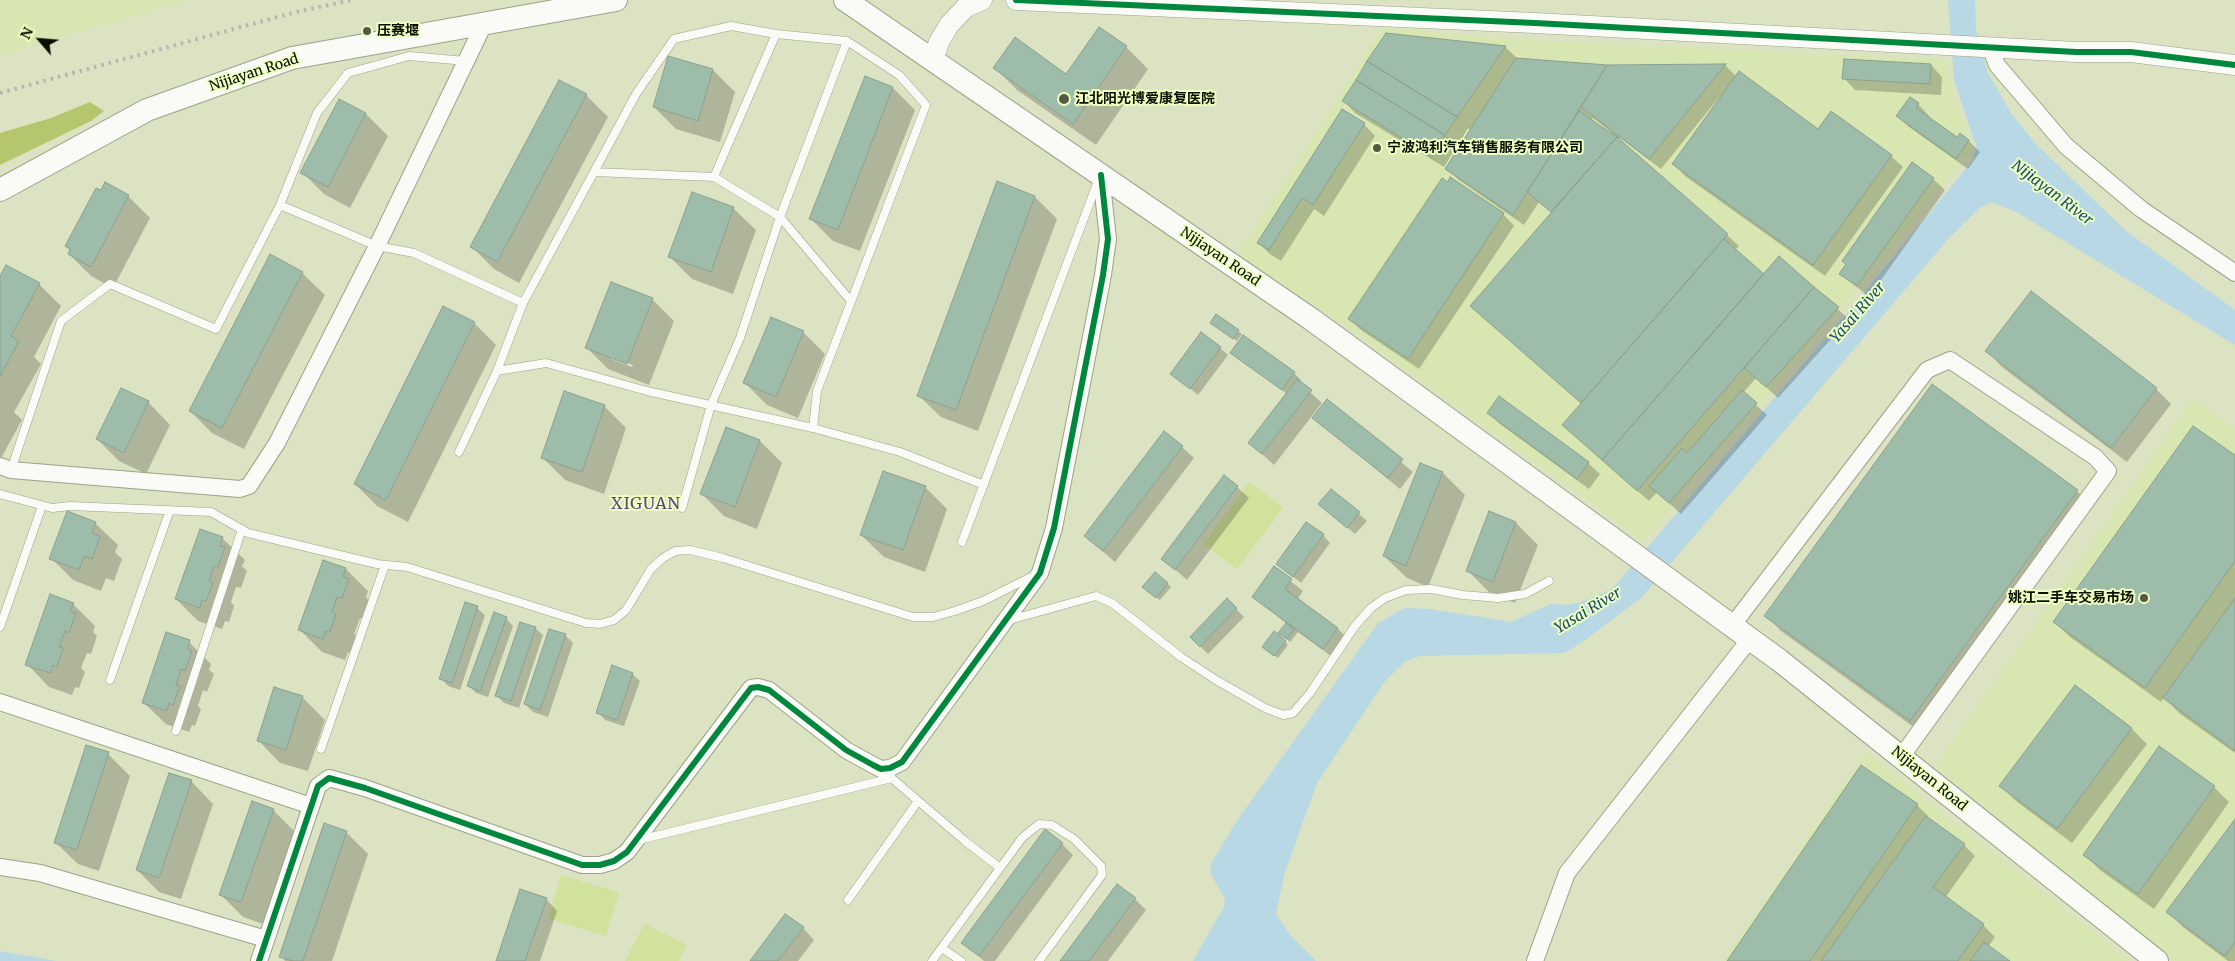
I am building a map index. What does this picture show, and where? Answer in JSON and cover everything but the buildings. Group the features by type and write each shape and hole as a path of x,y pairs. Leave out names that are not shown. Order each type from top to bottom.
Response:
{"main road":[{"name":"Nijiayan Road","path":"0,190 147,110 283,62 616,0"},
{"name":"Nijiayan Road","path":"845,0 1311,319 1697,600 1901,757 2157,961"}],"street":[{"path":"933,60 939,42 949,25 966,7 982,0"},
{"path":"1016,0 1989,46 2076,52 2131,52 2235,65"},
{"path":"6,468 240,489 249,486 277,443 378,246 484,24"},
{"path":"1989,46 1997,65 2066,146 2141,209 2235,273"},
{"path":"259,961 318,786 329,778 365,788 582,865 600,865 614,861 627,852 751,688 758,686 769,690 846,750 887,773 890,768 902,762 1007,621 1040,573 1054,528 1104,266 1108,239 1101,175"},
{"path":"1732,626 1927,370 1950,360 2095,457 2108,471 1901,757"},
{"path":"1535,961 1567,873 1750,639"},
{"path":"0,702 311,806"},
{"path":"0,866 40,873 266,939"}],"lane":[{"path":"459,452 497,371 523,303 636,94 674,40 731,26 776,34 848,41 899,75 926,105 880,231 850,300 817,392 813,428"},
{"path":"714,177 776,34"},
{"path":"682,508 711,405 740,338 780,217 848,41"},
{"path":"6,468 61,321 110,284 216,330 280,205 318,113 348,72 409,56 466,61"},
{"path":"594,172 714,177 780,217 850,300"},
{"path":"962,542 1101,175"},
{"path":"280,205 378,246 414,253 523,303"},
{"path":"497,371 546,363 647,391 813,428 900,452 984,485"},
{"path":"0,494 52,508 70,506 211,512 248,533 385,565 407,567 586,623 600,624 614,620 626,610 651,569 675,550 690,550 723,558 913,617 932,617 983,601 1040,573"},
{"path":"0,627 42,506"},
{"path":"110,680 170,510"},
{"path":"176,732 242,529"},
{"path":"321,749 385,565"},
{"path":"1007,621 1096,596 1112,602 1181,656 1216,680 1284,716 1293,713 1356,626 1372,608 1385,598 1406,590 1432,589 1463,595 1498,598 1525,594 1549,581"},
{"path":"636,841 887,773 1000,868"},
{"path":"848,900 918,801"},
{"path":"932,961 1022,838 1039,824 1052,825 1064,830 1101,866 1102,876 1039,961"},
{"path":"942,948 961,961"}],"shaded area":[{"path":"0,0 190,0 0,55"},
{"path":"1384,27 1518,40 1947,60 1955,102 1973,145 1970,153 1850,298 1643,541 1336,319 1237,255"},
{"name":"姚江二手车交易市场","path":"2193,398 2235,429 2235,961 2175,961 1935,767"},
{"path":"1250,482 1283,508 1237,569 1203,544"},
{"path":"1866,751 2129,961 1723,961"},
{"path":"561,875 619,892 606,936 548,919"},
{"path":"644,924 687,945 679,961 625,961"}],"green space":[{"path":"90,102 104,111 91,121 0,165 0,133 51,118"}],"water":[{"path":"1948,0 1975,0 1976,30 1988,73 2011,113 2035,143 2126,231 2235,310 2235,345 2018,213 1991,202 1981,207 1950,237 1642,597 1581,643 1564,653 1420,656 1406,661 1385,681 1317,783 1285,872 1276,914 1290,935 1316,961 1193,961 1224,907 1225,898 1210,869 1212,862 1238,819 1378,623 1404,608 1430,609 1511,622 1551,604 1568,605 1582,602 1612,589 1856,302 1965,170 1972,161 1976,146 1954,80"},
{"path":"0,951 56,961 0,961"}],"railway":[{"path":"0,93 296,12 352,0"}],"cycle path":[{"path":"1016,0 1535,23 2076,52 2131,52 2235,65"},
{"path":"259,961 318,786 329,778 365,788 582,865 600,865 614,861 627,852 751,688 758,687 769,690 846,750 881,769 890,768 902,762 1040,573 1054,528 1103,275 1108,239 1101,175"}],"place":[{"name":"压赛堰","path":"367,31"},
{"name":"江北阳光博爱康复医院","path":"1064,99"},
{"name":"宁波鸿利汽车销售服务有限公司","path":"1377,148"},
{"name":"姚江二手车交易市场","path":"2144,598"}],"district":[{"name":"XIGUAN","path":"646,504"}],"water label":[{"name":"Nijiayan River","path":"2052,193"},
{"name":"Yasai River","path":"1858,313"},
{"name":"Yasai River","path":"1588,611"}]}
